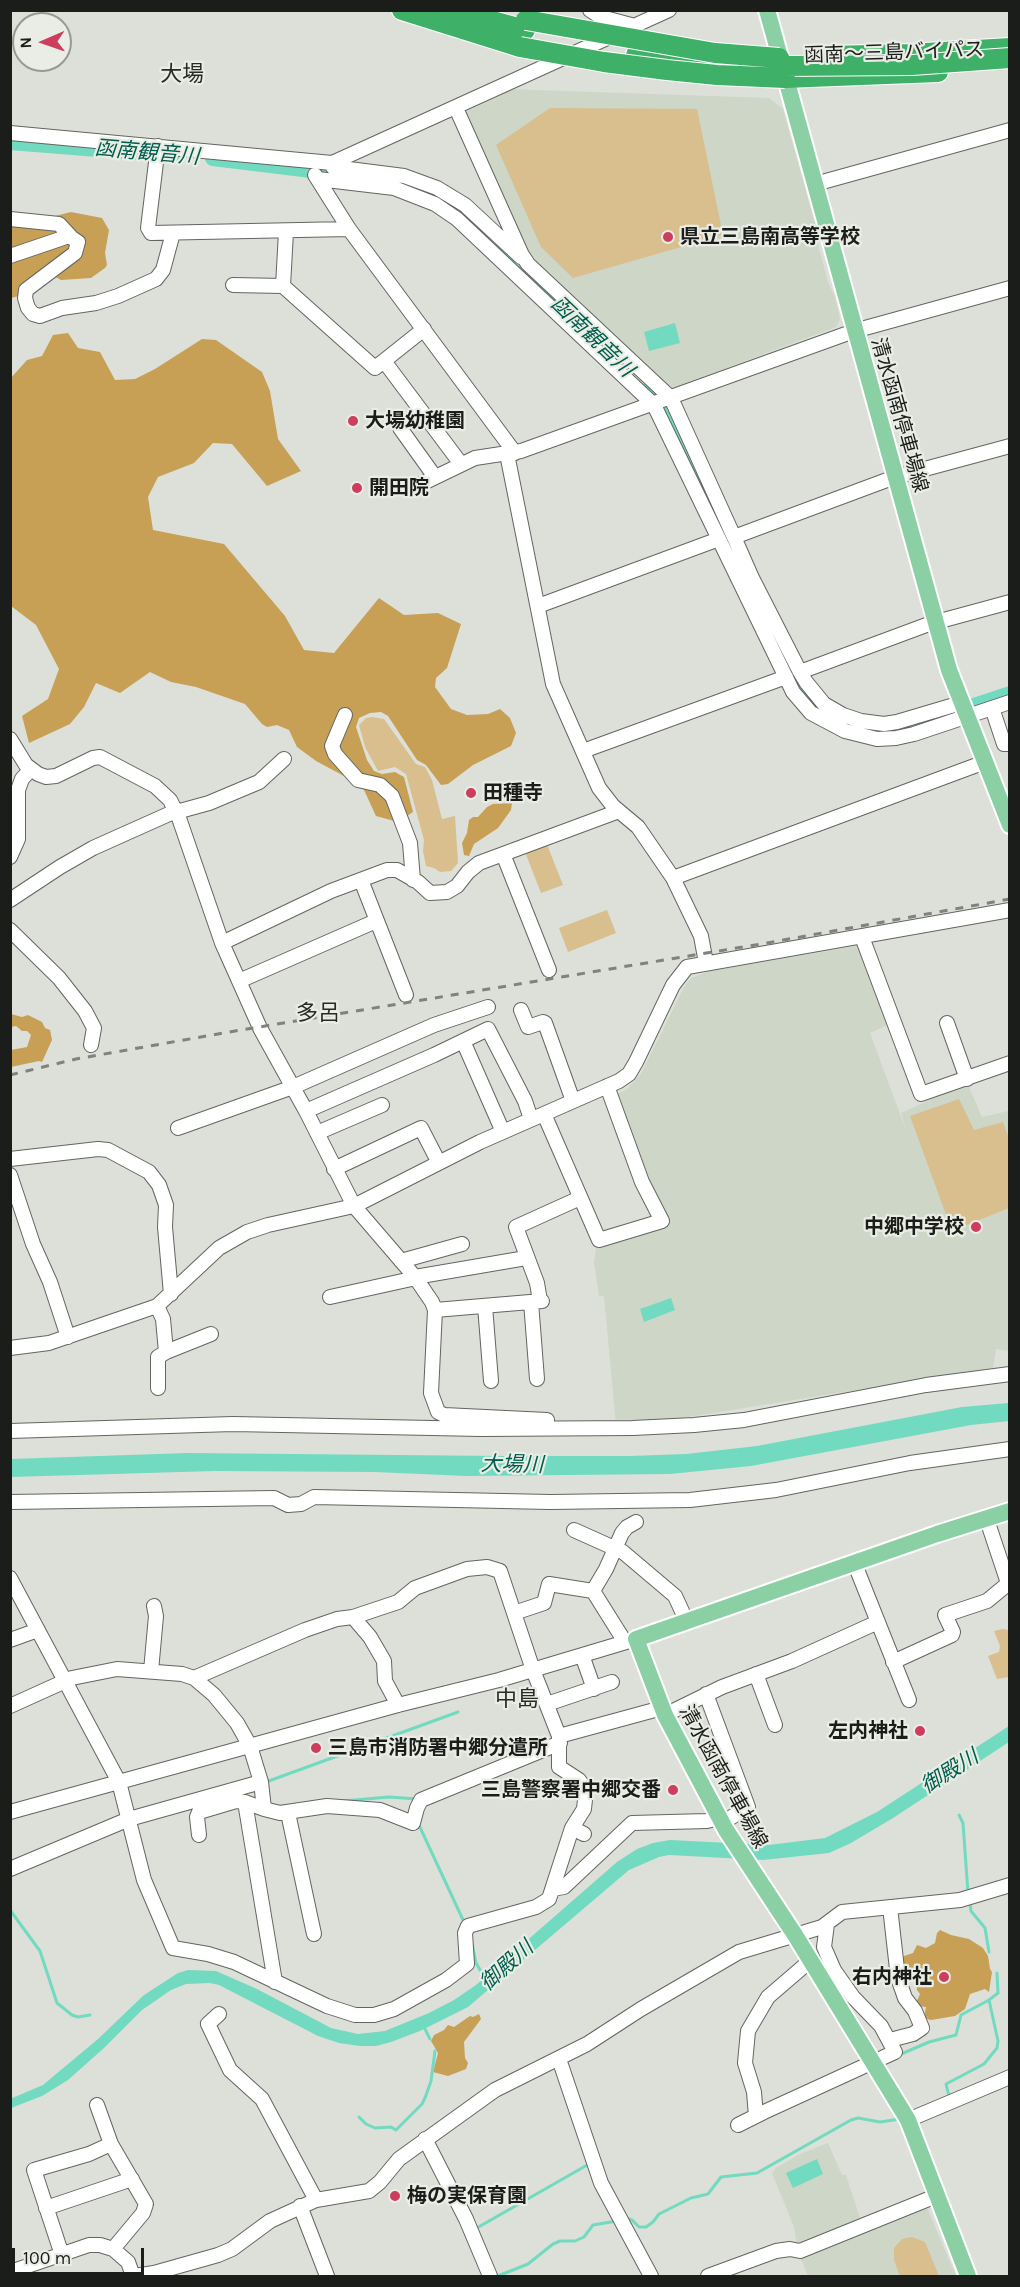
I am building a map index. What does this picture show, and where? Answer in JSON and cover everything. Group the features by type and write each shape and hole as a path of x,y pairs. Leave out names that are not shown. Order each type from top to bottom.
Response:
{"highway":[{"path":"402,10 636,55 701,62 808,66 912,65 1010,58"},
{"path":"408,10 524,34"},
{"path":"452,10 524,34"},
{"path":"478,10 524,34"},
{"name":"函南～三島バイパス","path":"524,34 779,58 1010,48"},
{"name":"函南～三島バイパス","path":"524,34 604,62 717,75 785,78 909,75 1010,66"}],"main road":[{"name":"清水函南停車場線","path":"767,10 936,623 963,710 1006,804 1010,825"},
{"path":"631,1640 1010,1510"},
{"name":"清水函南停車場線","path":"631,1640 664,1711 722,1824 811,1960 908,2120 968,2277"}],"street":[{"path":"590,10 601,17 635,26"},
{"path":"10,133 332,163 669,10"},
{"path":"456,108 525,260"},
{"path":"814,184 1010,129"},
{"path":"158,146 148,228 151,233 349,229"},
{"path":"306,162 349,229 424,329 511,453 553,684 599,788 619,811 638,827 673,878 700,936 706,963"},
{"path":"332,163 333,167 404,176 437,188 465,205 671,398 752,578 775,636"},
{"path":"318,179 394,188 435,204 450,214 654,405 719,539 783,652 800,672 814,694 824,704 843,715 898,729"},
{"path":"10,219 41,220 59,224 78,242 75,253 26,290 25,298 28,308 36,315 46,315 62,308 96,303 156,279 163,270 173,232"},
{"path":"283,286 286,232"},
{"path":"10,256 60,238 71,237"},
{"path":"234,285 283,286 375,368 424,329"},
{"path":"417,486 461,464 484,456 511,453 654,405 854,331 1010,288"},
{"path":"384,361 461,464"},
{"path":"400,428 435,477"},
{"path":"734,537 895,477 1010,446"},
{"path":"538,606 719,539"},
{"path":"800,672 929,624 1010,602"},
{"path":"783,652 786,677 811,713 845,731 877,739 898,729 963,710 992,708 1010,702"},
{"path":"583,751 786,677"},
{"path":"992,708 1004,744 1010,744"},
{"path":"345,715 332,746 335,754 358,780 380,785 392,796 410,843 413,880"},
{"path":"10,739 30,770 46,777 56,776 99,757 155,786 170,800 177,812 222,943 260,1028 293,1086 354,1206 415,1277 432,1302 435,1310 432,1351 433,1402 438,1412 481,1423 547,1420"},
{"path":"10,900 79,856 177,812 209,803 259,782 284,759"},
{"path":"673,878 985,762"},
{"path":"10,857 18,839 18,790 22,779 30,770"},
{"path":"222,943 331,891 387,870 397,870 430,893 447,892 457,886 479,863 619,811"},
{"path":"503,854 549,970"},
{"path":"361,880 406,995"},
{"path":"10,1348 37,1346 157,1306 219,1248 247,1232 268,1225 354,1206 503,1132 607,1086 628,1074 673,985 687,967 1010,910"},
{"path":"239,981 376,921"},
{"path":"10,930 59,978 85,1011 94,1028 91,1045"},
{"path":"862,937 921,1094 1010,1063"},
{"path":"178,1128 293,1086 434,1025 488,1007"},
{"path":"521,1010 528,1027 545,1023 573,1101"},
{"path":"947,1023 967,1079"},
{"path":"306,1111 488,1029 525,1101 538,1117 580,1198 598,1240 662,1221 642,1182 607,1086"},
{"path":"463,1041 503,1132"},
{"path":"317,1133 382,1105"},
{"path":"334,1168 421,1128 439,1163"},
{"path":"10,1159 98,1149 108,1150 149,1172 159,1185 166,1205 165,1227 171,1294"},
{"path":"10,1175 68,1337"},
{"path":"537,1379 537,1284 516,1227 580,1198"},
{"path":"401,1261 462,1244"},
{"path":"330,1297 415,1277 526,1258"},
{"path":"435,1310 538,1301"},
{"path":"157,1306 163,1318 166,1352"},
{"path":"485,1306 491,1381"},
{"path":"158,1388 158,1357 211,1334"},
{"path":"10,1431 234,1424 481,1423 633,1428 694,1425 776,1414 926,1384 1010,1374"},
{"path":"10,1502 274,1498 288,1505 301,1504 314,1497 550,1502 690,1500 776,1490 910,1463 1010,1449"},
{"path":"893,1662 953,1634 945,1615 987,1601 1007,1587 1009,1583 986,1517"},
{"path":"593,1591 622,1533 636,1522"},
{"path":"574,1530 623,1552 675,1596 686,1620"},
{"path":"854,1562 909,1700"},
{"path":"10,1578 119,1782 144,1880 173,1948 234,1962 327,2006 355,2015 374,2014 394,2009 438,1986 467,1964 465,1933 468,1926 536,1907 549,1899 568,1837 578,1831 586,1790 579,1780 559,1767 559,1740 505,1590 502,1574 496,1569 487,1567 467,1569 415,1588 398,1602 305,1630 194,1678"},
{"path":"10,1812 533,1670 631,1640 593,1591 549,1584 544,1603 514,1613"},
{"path":"151,1671 156,1616 154,1605"},
{"path":"353,1617 370,1638 384,1661 386,1681 398,1706"},
{"path":"10,1869 129,1819 237,1796 272,1812 288,1813 327,1806 348,1807 380,1810 413,1823 421,1800 559,1740 664,1711 803,1656 878,1622"},
{"path":"10,1640 38,1630"},
{"path":"582,1655 594,1689"},
{"path":"10,1706 65,1681 117,1669 182,1674 194,1678 227,1709 250,1746 261,1782 264,1809"},
{"path":"756,1674 775,1725"},
{"path":"547,1704 612,1682"},
{"path":"553,1889 564,1887 632,1823 707,1821 722,1824 748,1807 706,1694"},
{"path":"200,1834 197,1817 200,1812 237,1796 261,1782"},
{"path":"237,1796 275,1982"},
{"path":"288,1813 314,1934"},
{"path":"10,2272 89,2245 106,2246 113,2249 128,2262 133,2277 218,2255 232,2249 270,2221 300,2206 316,2200 369,2191 380,2182 399,2159 495,2090 587,2044 732,1956 827,1924 842,1911 960,1900 1010,1885"},
{"path":"890,1907 898,1978 905,1998 915,2011 922,2028 913,2034 890,2040"},
{"path":"738,2126 895,2052 881,2026 853,1997 834,1970 824,1947 827,1924"},
{"path":"756,2116 754,2092 745,2063 748,2031 768,1997 811,1960"},
{"path":"219,2014 208,2024 230,2070 262,2099 316,2200"},
{"path":"559,2059 601,2183 651,2277"},
{"path":"908,2120 1010,2077"},
{"path":"97,2104 111,2144 146,2204 143,2213 113,2249"},
{"path":"425,2139 466,2219 490,2277"},
{"path":"62,2255 34,2170 89,2154 111,2144"},
{"path":"46,2208 132,2179"},
{"path":"708,2277 776,2251 790,2249 800,2251 936,2196"},
{"path":"300,2206 327,2277"}],"shaded area":[{"name":"県立三島南高等学校","path":"506,89 769,98 783,109 817,230 818,244 828,282 835,297 840,319 836,327 668,390 530,257 465,115 466,112 504,94 503,91"},
{"path":"550,108 697,109 723,235 573,278 541,247 496,145"},
{"path":"71,212 102,218 109,230 105,268 91,278 61,280 52,275 19,296 11,298 11,227"},
{"path":"68,333 78,348 100,352 115,380 135,379 202,339 216,340 262,372 270,391 278,439 301,471 267,486 232,444 213,443 194,463 158,477 148,497 153,530 224,544 285,616 304,650 334,653 379,598 404,615 438,613 461,624 447,668 436,678 435,687 451,709 467,715 488,714 500,709 510,718 516,733 511,746 473,765 448,784 441,785 426,765 417,760 388,716 381,712 370,713 359,718 356,727 367,760 374,771 382,774 395,772 404,777 413,812 398,822 376,816 364,790 357,783 316,761 297,747 289,730 277,725 267,727 245,704 196,687 171,682 150,672 120,693 96,683 84,707 70,724 29,743 22,716 48,699 59,669 36,625 11,606 10,379 27,360 42,356 53,335"},
{"path":"366,718 384,719 416,764 425,767 432,780 442,819 455,816 458,863 451,871 440,872 426,866 423,851 424,840 406,774 395,767 378,771 365,747 359,725"},
{"path":"512,803 511,810 498,828 474,844 469,856 464,855 462,843 467,833 469,820 478,817 493,804"},
{"path":"546,842 563,885 541,893 525,852"},
{"path":"607,910 616,933 568,952 559,928"},
{"path":"862,945 892,1023 870,1033 907,1133 901,1113 967,1083 982,1117 1008,1111 1009,1351 996,1349 993,1368 682,1418 616,1425 604,1296 599,1296 594,1262 597,1243 669,1223 648,1183 617,1094 626,1090 641,1074 684,987 691,978 711,971"},
{"path":"11,1014 22,1017 28,1015 42,1022 45,1028 50,1030 52,1040 42,1062 11,1067 11,1050 27,1047 31,1035 16,1026 11,1027"},
{"path":"959,1099 974,1130 1003,1122 1009,1139 1009,1208 952,1231 910,1116"},
{"path":"1009,1630 1009,1677 997,1679 988,1656 999,1652 1000,1646 994,1631"},
{"path":"940,1930 969,1939 983,1948 988,1956 992,1972 989,1992 985,1989 970,1994 965,2009 955,2016 931,2020 924,2018 926,2007 917,2006 920,1994 916,1981 913,1979 909,1982 903,1975 901,1962 904,1956 913,1953 917,1945 926,1948 935,1943"},
{"path":"479,2014 481,2019 464,2042 465,2058 468,2063 466,2069 448,2076 433,2072 438,2053 431,2041 434,2035 448,2025 454,2027 470,2016"},
{"path":"828,2143 842,2175 846,2175 861,2221 797,2245 794,2227 772,2173 776,2168 800,2154"},
{"path":"925,2203 956,2276 808,2276 800,2257"},
{"path":"912,2237 925,2242 939,2276 900,2276 894,2260 894,2248 902,2239"}],"water":[{"path":"675,323 680,343 649,351 644,332"},
{"path":"671,1298 675,1310 644,1322 640,1309"},
{"name":"大場川","path":"1009,1403 1009,1421 971,1425 751,1466 670,1474 466,1476 375,1472 215,1471 11,1477 11,1459 188,1453 500,1456 686,1454 757,1446 962,1407"},
{"name":"御殿川","path":"1009,1726 1009,1742 893,1818 829,1853 763,1860 669,1855 629,1870 468,2007 420,2031 376,2046 339,2043 318,2036 219,1985 186,1984 171,1990 142,2010 68,2080 42,2096 11,2108 10,2099 43,2085 98,2039 144,1995 178,1973 188,1970 216,1971 257,1989 331,2028 358,2034 385,2031 429,2013 476,1985 617,1862 637,1849 670,1840 769,1845 825,1838 877,1812"},
{"path":"817,2159 823,2174 793,2188 786,2173"}],"waterway":[{"name":"函南観音川","path":"10,142 173,155"},
{"name":"函南観音川","path":"213,158 352,175"},
{"name":"函南観音川","path":"377,178 392,180 425,191 448,203 467,217 593,338"},
{"name":"函南観音川","path":"648,391 665,407 706,490"},
{"name":"函南観音川","path":"788,662 798,682 814,704 838,721 856,728 907,728 1010,694"},
{"path":"266,1782 458,1712"},
{"path":"343,1801 389,1797 418,1799"},
{"path":"959,1815 963,1823 968,1893"},
{"path":"418,1823 464,1922"},
{"path":"970,1903 971,1911 985,1928 989,1952"},
{"path":"10,1910 40,1951 57,2003 72,2015 78,2017 90,2015"},
{"name":"御殿川","path":"472,1943 476,1963 486,1980"},
{"path":"947,2097 949,2096 946,2084 984,2064 997,2048 998,2041 989,2000 998,1993 997,1973"},
{"path":"899,2055 929,2042 956,2035 961,2015 989,2000"},
{"path":"424,2027 430,2039"},
{"path":"359,2117 366,2124 375,2128 391,2127 396,2130 422,2104 425,2098 431,2081 435,2051"},
{"path":"626,2218 639,2227 646,2227 659,2214 691,2198 708,2194 721,2177 757,2173 851,2120 858,2118 880,2122 900,2119"},
{"path":"475,2229 589,2164"},
{"path":"498,2276 528,2264 553,2244 560,2241 575,2241 584,2237 593,2225 617,2221"}],"railway":[{"path":"10,1075 76,1059 235,1031 767,943 1010,899"}],"place":[{"name":"県立三島南高等学校","path":"668,237"},
{"name":"大場幼稚園","path":"353,421"},
{"name":"開田院","path":"357,488"},
{"name":"田種寺","path":"471,793"},
{"name":"中郷中学校","path":"976,1227"},
{"name":"左内神社","path":"920,1731"},
{"name":"三島市消防署中郷分遣所","path":"316,1748"},
{"name":"三島警察署中郷交番","path":"673,1790"},
{"name":"右内神社","path":"944,1977"},
{"name":"梅の実保育園","path":"395,2196"}],"district":[{"name":"大場","path":"182,75"},
{"name":"多呂","path":"318,1014"},
{"name":"中島","path":"517,1700"}]}
